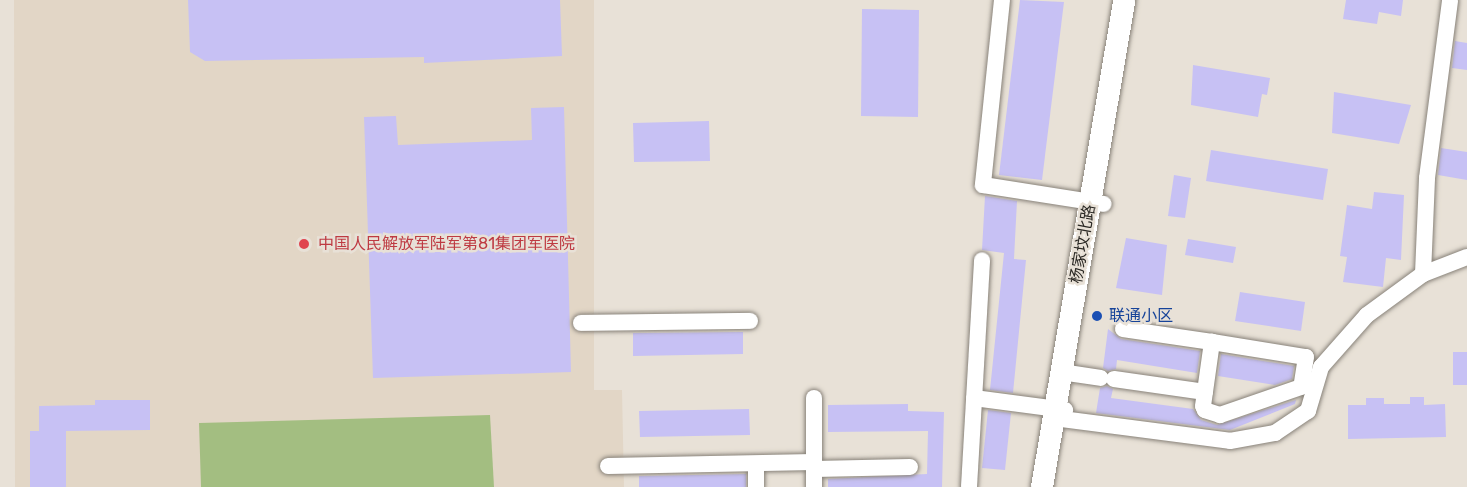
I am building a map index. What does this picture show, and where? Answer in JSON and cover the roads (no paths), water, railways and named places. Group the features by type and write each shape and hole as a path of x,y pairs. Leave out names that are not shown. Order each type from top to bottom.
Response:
{"main road":[{"name":"杨家坟北路","path":"1057,487 1062,415 1097,203 1124,0"},
{"name":"杨家坟北路","path":"1097,203 1139,0"},
{"name":"杨家坟北路","path":"1042,487 1062,415"}],"street":[{"path":"1002,0 983,185 1097,203"},
{"path":"1423,274 1427,178 1450,0"},
{"path":"974,398 1062,415 1230,441 1275,434 1308,411 1321,367 1367,315 1423,274 1467,256"},
{"path":"969,487 982,260"},
{"path":"581,323 750,321"},
{"path":"1123,329 1212,342 1306,357 1301,387 1220,415 1203,406 1212,342"},
{"path":"1069,373 1205,392"},
{"path":"814,398 814,487"},
{"path":"756,464 756,487"},
{"path":"608,466 756,464 910,467"}],"place":[{"name":"中国人民解放军陆军第81集团军医院","path":"304,244"},
{"name":"联通小区","path":"1097,316"}]}
